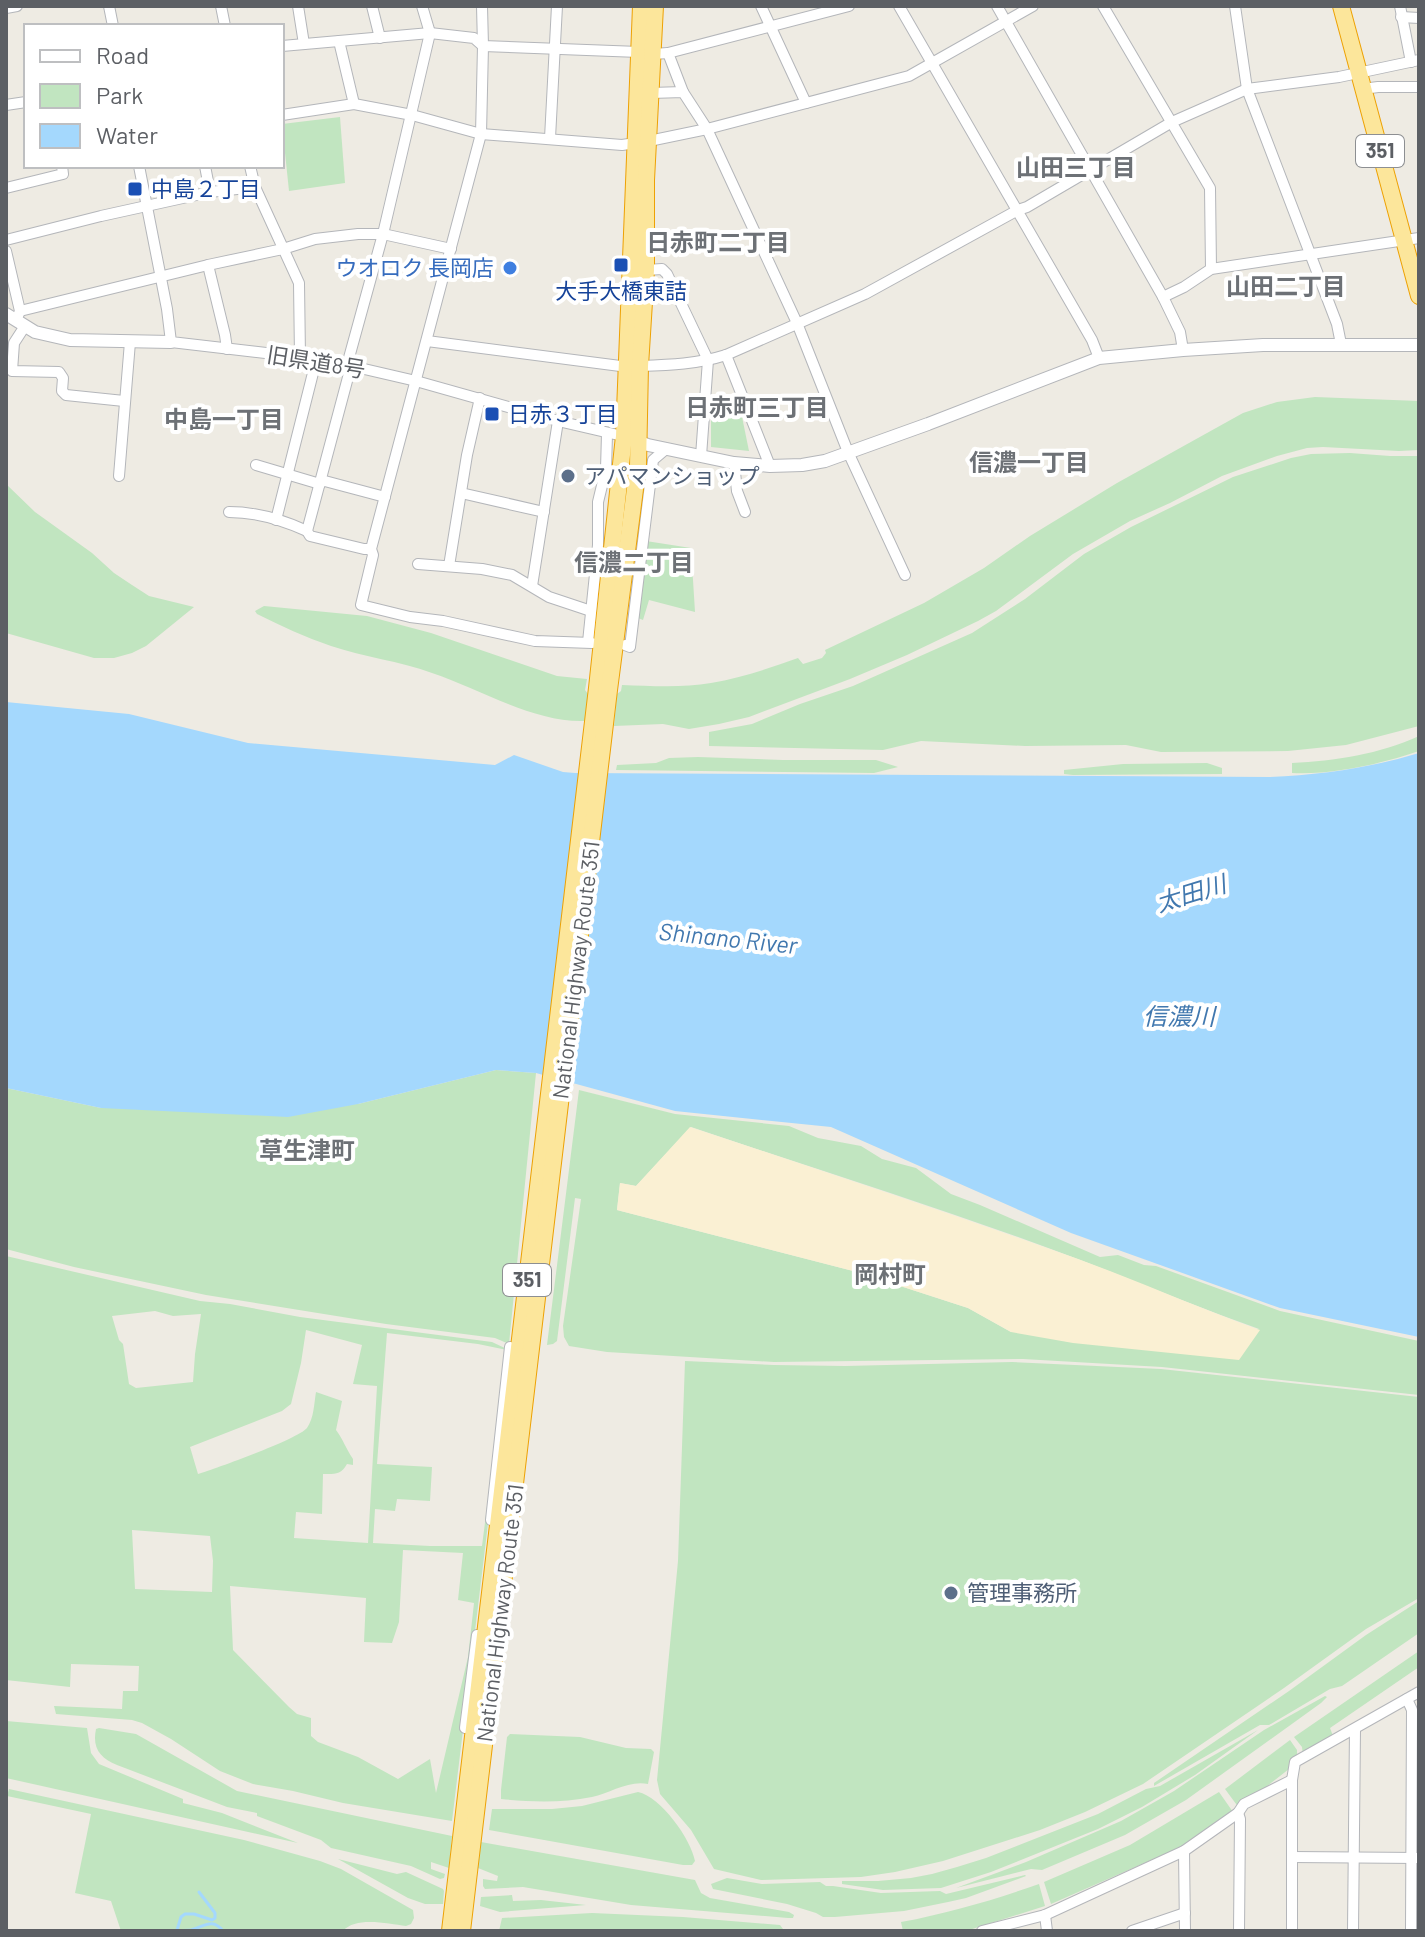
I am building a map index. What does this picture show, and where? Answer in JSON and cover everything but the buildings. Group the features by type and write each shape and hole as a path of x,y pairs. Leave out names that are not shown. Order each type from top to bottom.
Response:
{"highway":[{"name":"National Highway Route 351","path":"462,1931 463,1874 632,439 642,142 653,53 641,6"},
{"name":"National Highway Route 351","path":"634,367 646,270 646,180 642,142 651,93 655,6"},
{"name":"351","path":"1341,6 1361,81 1412,240 1419,296"},
{"name":"National Highway Route 351","path":"450,1931 463,1874"}],"street":[{"path":"6,8 17,6"},
{"path":"298,6 304,44"},
{"path":"372,6 380,38"},
{"path":"307,531 383,234 430,33 422,6"},
{"path":"482,6 481,134 371,549 373,555 361,605 535,641 590,642 598,545 598,502 606,469 607,434"},
{"path":"550,138 557,6"},
{"path":"761,6 806,103"},
{"path":"284,46 430,33 474,38 483,46 653,53 849,6"},
{"path":"899,6 1092,340 1099,358"},
{"path":"997,6 1163,297 1180,332 1183,350"},
{"path":"284,115 354,104 412,115 481,134 622,145 707,129 909,76 1033,6"},
{"path":"1103,6 1210,188 1211,269"},
{"path":"1235,6 1247,89 1337,324 1341,344"},
{"path":"1401,12 1419,18"},
{"path":"427,341 634,367 690,364 726,355 865,294 1027,207 1172,122 1247,89 1361,81 1415,61 1401,12"},
{"path":"339,41 354,104"},
{"path":"653,53 707,129 797,323 848,452 905,575"},
{"path":"1361,81 1378,87 1419,87"},
{"path":"651,93 683,92"},
{"path":"6,188 63,174 62,168"},
{"path":"139,168 171,342"},
{"path":"205,168 210,192"},
{"path":"250,168 255,187 299,283 300,357"},
{"path":"6,240 210,192 255,187"},
{"path":"17,318 160,277 315,239 383,234 451,249"},
{"path":"1163,297 1211,269 1412,240"},
{"path":"6,251 17,318 12,371 59,372 63,378 62,391 66,395 124,401"},
{"path":"208,265 227,349"},
{"path":"646,270 662,269 667,274 708,360 701,456"},
{"name":"旧県道8号","path":"17,318 44,335 70,340 171,342 349,366 632,439"},
{"path":"119,476 130,342"},
{"path":"632,439 734,463 786,466 817,463 1099,358 1263,345 1419,345"},
{"path":"726,355 770,466"},
{"path":"276,520 316,361"},
{"path":"449,566 467,455 480,398"},
{"path":"532,586 558,421"},
{"path":"625,645 630,647 653,460 666,449"},
{"path":"734,463 737,491 745,512"},
{"path":"256,465 385,497"},
{"path":"461,493 544,512"},
{"path":"229,512 276,520 307,531 310,536 371,549"},
{"path":"418,564 482,569 512,575 549,597 591,611"},
{"path":"465,1728 510,1347"},
{"path":"1292,1931 1292,1780 1295,1762 1419,1692"},
{"path":"1407,1699 1416,1729 1411,1931"},
{"path":"1353,1931 1355,1729"},
{"path":"982,1931 1045,1915 1184,1851 1238,1813 1244,1804 1292,1780"},
{"path":"1238,1813 1239,1931"},
{"path":"1184,1851 1185,1931"},
{"path":"1292,1857 1415,1858"},
{"path":"1132,1931 1185,1913"},
{"path":"1045,1915 1047,1931"}],"green space":[{"path":"340,117 345,183 289,191 284,124"},
{"path":"1315,397 1419,401 1419,450 1323,447 1277,456 1222,476 1130,521 1073,554 996,611 850,679 749,717 719,724 689,729 663,724 614,726 617,694 622,685 700,685 744,676 798,658 803,664 822,658 825,650 924,603 1117,483 1243,413 1277,402"},
{"path":"711,401 733,401 741,412 749,451 711,447"},
{"path":"1350,453 1419,456 1419,726 1346,745 1288,751 1161,752 1126,745 1025,746 921,741 883,750 709,746 709,732 752,724 853,686 972,633 1025,599 1084,554 1131,527 1233,477 1291,458"},
{"path":"6,484 35,512 132,585 149,596 194,607 146,646 114,658 94,658 6,633"},
{"path":"646,541 691,548 695,612 649,600 643,620 638,618"},
{"path":"264,606 367,616 431,633 557,676 587,679 585,721 546,717 420,669 331,646 257,614 255,611"},
{"path":"1419,736 1419,751 1404,756 1340,770 1292,773 1292,763 1357,756"},
{"path":"698,757 876,760 898,767 874,773 616,770 617,765"},
{"path":"1207,763 1222,768 1222,774 1064,774 1064,770 1123,764"},
{"path":"496,1070 536,1073 509,1344 495,1338 206,1295 6,1249 6,1088 101,1108 358,1104"},
{"path":"579,1090 675,1114 789,1126 818,1138 861,1146 882,1159 916,1168 951,1194 1100,1257 1118,1255 1280,1311 1419,1341 1419,1395 1162,1367 1023,1359 774,1362 607,1352 569,1346 563,1326 581,1199 575,1198 557,1341 547,1345","holes":["691,1127 1034,1243 1259,1329 1011,1332 968,1308 857,1272 617,1210 620,1183 636,1186"]},
{"path":"6,1256 200,1301 492,1342 509,1350 452,1821 253,1784 220,1771 142,1723 56,1714 54,1706 122,1709 123,1691 138,1691 139,1666 71,1664 70,1687 6,1680","holes":["155,1311 173,1316 201,1314 193,1382 136,1388 129,1384 123,1344 112,1316","306,1330 362,1345 353,1384 377,1386 368,1543 294,1538 296,1512 322,1514 323,1474 337,1473 347,1464 353,1465 353,1459 336,1430 342,1401 316,1392 311,1420 300,1433 198,1474 190,1447 282,1411 291,1404","387,1333 507,1350 482,1546 373,1543 375,1509 395,1511 397,1499 430,1501 432,1467 377,1464","132,1530 210,1536 212,1592 135,1589","403,1550 463,1553 458,1600 474,1603 468,1657 436,1793 430,1759 398,1779 311,1736 311,1718 297,1714 233,1650 230,1586 366,1598 364,1642 392,1643 399,1622"]},
{"path":"685,1361 845,1366 1012,1362 1161,1369 1419,1397 1419,1598 1366,1629 1143,1784 1040,1830 943,1861 861,1877 761,1880 714,1869 691,1830 660,1794 657,1780 678,1561"},
{"path":"1419,1601 1419,1633 1342,1686 1330,1689 1269,1725 1260,1725 1154,1786 1154,1783 1366,1635"},
{"path":"1419,1651 1419,1667 1330,1728 1333,1736 1303,1755 1302,1747 1294,1737"},
{"path":"1325,1696 1321,1703 1186,1800 1125,1835 1042,1870 1031,1869 956,1888 1121,1821 1174,1791 1264,1730"},
{"path":"6,1721 87,1728 91,1753 99,1764 183,1799 183,1803 222,1813 298,1843 6,1778"},
{"path":"99,1728 136,1734 237,1791 452,1836 449,1868 431,1862 431,1869 445,1874 440,1879 411,1866 331,1848 321,1840 257,1816 257,1813 227,1807 117,1765 99,1752 95,1736"},
{"path":"1258,1730 1195,1775 1142,1807 1098,1829 991,1872 941,1888 883,1890 842,1884 842,1881 911,1878 986,1858 1098,1814 1146,1789 1160,1786"},
{"path":"510,1734 580,1737 626,1748 651,1749 654,1752 648,1784 634,1784 592,1797 569,1800 501,1799 507,1737"},
{"path":"1290,1740 1297,1750 1297,1756 1291,1761 1289,1769 1239,1808 1225,1789"},
{"path":"9,1789 244,1840 320,1861 341,1869 413,1910 414,1918 406,1926 364,1922 343,1931 121,1931 111,1901 75,1893 91,1814 7,1796"},
{"path":"638,1792 656,1802 674,1820 692,1852 695,1861 692,1865 489,1830 492,1809 582,1806"},
{"path":"1219,1792 1233,1812 1181,1847 1051,1904 1044,1882 1130,1845"},
{"path":"481,1842 695,1880 701,1893 710,1898 794,1915 788,1918 631,1905 523,1887 485,1889 483,1879 497,1881 498,1876 478,1868"},
{"path":"338,1859 397,1874 406,1872 443,1889 443,1904 425,1904 408,1898"},
{"path":"1025,1875 948,1902 904,1911 835,1917 823,1917 787,1904 713,1889 711,1884 727,1878 762,1884 820,1882 826,1886 881,1893 940,1891 946,1894"},
{"path":"1039,1884 1045,1906 966,1931 903,1931 901,1922 971,1906"},
{"path":"512,1895 513,1901 541,1900 586,1905 500,1912 480,1906 481,1897"},
{"path":"592,1913 780,1925 792,1931 499,1931 502,1918"}],"sand":[{"path":"690,1127 1078,1259 1260,1330 1239,1360 1073,1343 1011,1332 968,1308 857,1272 617,1210 620,1183 636,1186"}],"water":[{"name":"信濃川","path":"6,702 129,714 248,743 495,765 514,755 563,772 575,773 1269,777 1345,770 1419,753 1419,1337 1280,1308 1071,1233 831,1127 675,1111 536,1073 496,1070 358,1104 288,1117 101,1108 6,1088"}],"waterway":[{"path":"177,1930 185,1914 215,1918 215,1913 199,1892"},
{"path":"177,1931 208,1924 223,1931"}],"place":[{"name":"中島２丁目","path":"135,189"},
{"name":"大手大橋東詰","path":"621,265"},
{"name":"ウオロク 長岡店","path":"510,268"},
{"name":"日赤３丁目","path":"492,414"},
{"name":"アパマンショップ","path":"568,476"},
{"name":"管理事務所","path":"951,1593"}],"district":[{"name":"山田三丁目","path":"1076,168"},
{"name":"日赤町二丁目","path":"718,243"},
{"name":"山田二丁目","path":"1286,287"},
{"name":"日赤町三丁目","path":"757,408"},
{"name":"中島一丁目","path":"224,420"},
{"name":"信濃一丁目","path":"1029,463"},
{"name":"信濃二丁目","path":"634,563"},
{"name":"草生津町","path":"307,1151"},
{"name":"岡村町","path":"890,1275"}],"water label":[{"name":"太田川","path":"1191,894"},
{"name":"Shinano River","path":"728,939"}]}
